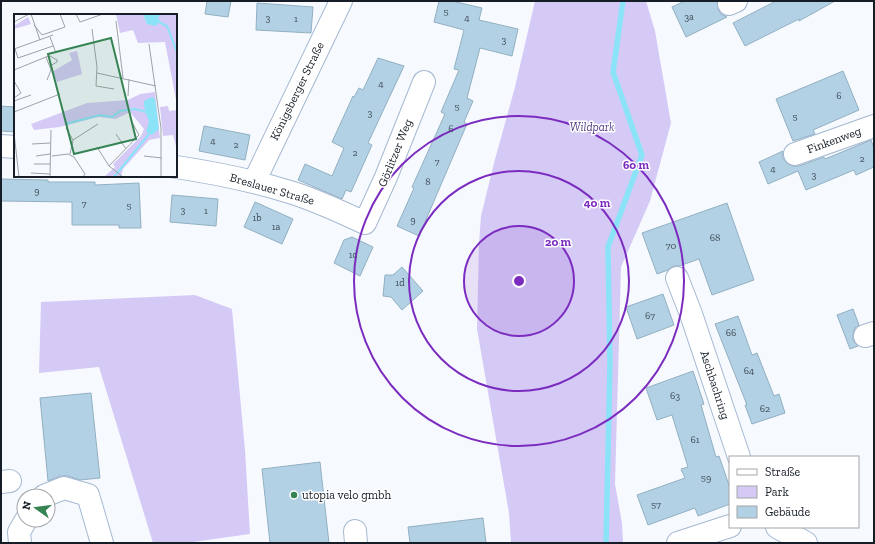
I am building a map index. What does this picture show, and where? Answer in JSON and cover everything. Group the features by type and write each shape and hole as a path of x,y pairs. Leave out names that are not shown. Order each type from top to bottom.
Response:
{"street":[{"name":"Königsberger Straße","path":"254,182 341,1"},
{"name":"Görlitzer Weg","path":"365,223 386,177 424,82"},
{"name":"Finkenweg","path":"795,154 874,126"},
{"path":"1,146 14,147"},
{"name":"Breslauer Straße","path":"177,167 254,182 295,194 332,208 365,223"},
{"name":"Aschbachring","path":"677,278 697,312 739,456"},
{"path":"56,491 64,488 88,494 102,543"},
{"path":"678,543 729,526"},
{"path":"20,543 19,532 21,528"},
{"path":"779,528 806,543"}],"green space":[{"name":"Wildpark","path":"535,1 646,1 655,31 671,123 650,201 621,267 615,484 622,523 623,543 511,543 509,513 477,329 479,243 481,216 515,87"},
{"path":"195,295 232,309 245,450 250,534 186,543 153,543 99,367 39,373 41,302"}],"building":[{"path":"207,1 231,1 228,17 205,14"},
{"path":"439,1 452,1 482,8 479,20 518,29 512,56 480,48 467,98 473,101 464,122 467,124 419,236 397,226 414,188 412,187 445,114 441,112 459,70 454,69 464,30 434,22"},
{"path":"685,1 717,1 718,9 721,14 727,17 686,37 672,7"},
{"path":"776,1 835,1 799,21 799,19 745,46 733,23"},
{"path":"257,3 313,7 311,33 256,30"},
{"path":"378,58 404,66 368,143 372,145 351,192 346,190 342,199 298,180 305,164 332,176 344,148 332,142 353,96 354,97 359,88 363,90"},
{"path":"843,71 859,110 813,130 815,134 793,141 776,99"},
{"path":"1,106 14,107 14,132 1,131"},
{"path":"204,126 250,135 245,160 199,151"},
{"path":"871,140 874,148 874,167 856,175 854,170 806,190 798,171 768,184 759,162 783,151 783,158 787,163 792,166 799,166 824,157 825,159"},
{"path":"1,179 48,180 48,182 95,182 95,185 139,183 141,228 119,228 119,225 72,225 72,202 1,201"},
{"path":"172,195 218,199 216,226 170,222"},
{"path":"255,202 293,219 282,244 244,227"},
{"path":"727,203 754,280 712,295 699,259 679,266 673,266 668,270 657,274 642,233"},
{"path":"352,237 373,247 360,276 334,263 344,240"},
{"path":"402,267 423,291 402,310 391,297 383,296 385,275 393,275"},
{"path":"663,294 674,325 637,339 626,307"},
{"path":"853,309 859,325 855,328 853,340 858,346 850,349 837,315"},
{"path":"738,316 752,355 757,353 774,396 779,394 785,413 752,424 745,405 747,405 715,324"},
{"path":"693,371 704,404 701,405 716,457 719,456 729,485 729,504 698,516 695,508 648,525 637,495 685,478 681,469 688,467 672,415 657,420 646,388"},
{"path":"91,393 100,478 80,480 68,476 60,476 48,481 40,398"},
{"name":"utopia velo gmbh","path":"320,462 329,543 270,543 262,469"},
{"path":"483,518 486,543 410,543 408,527"}],"waterway":[{"path":"606,543 610,364 608,247 642,155 613,72 623,1"}],"place":[{"name":"utopia velo gmbh","path":"294,495"}]}
